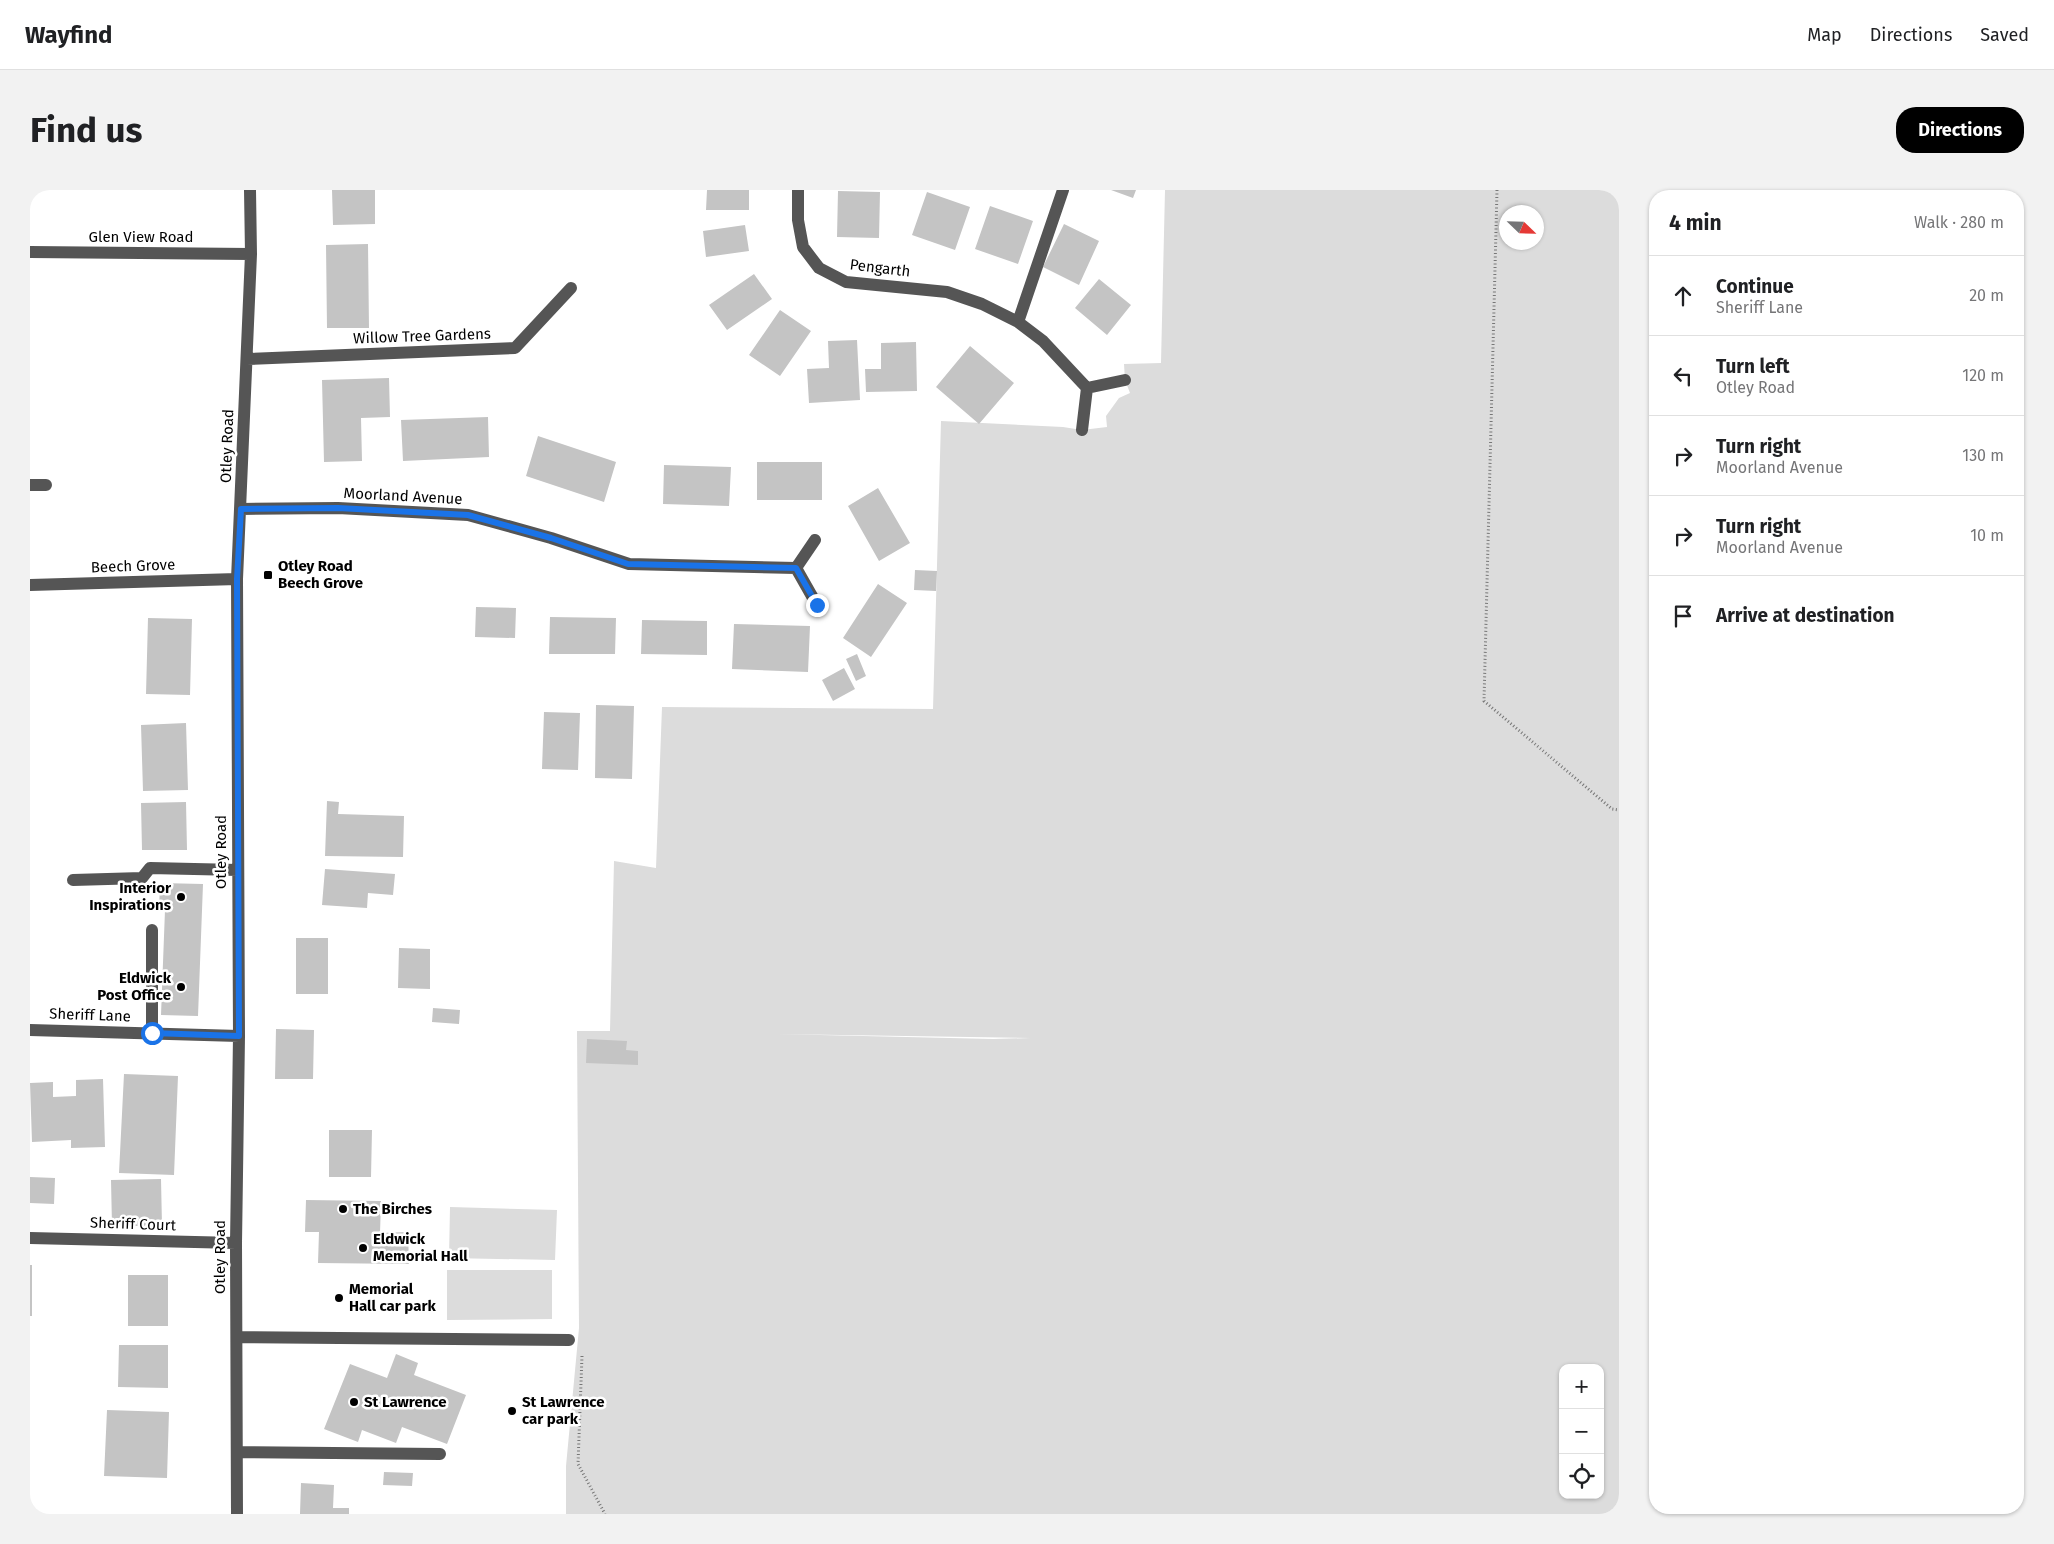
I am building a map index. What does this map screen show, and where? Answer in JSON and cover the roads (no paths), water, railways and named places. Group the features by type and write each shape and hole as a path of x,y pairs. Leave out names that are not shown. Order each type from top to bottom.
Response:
{"street":[{"name":"Otley Road","path":"237,1514 236,1243 239,1036 237,579 251,254 250,190"},
{"name":"Pengarth","path":"798,190 798,220 803,247 819,268 846,282 947,292 982,304 1018,322 1043,342 1087,388"},
{"path":"1018,322 1063,190"},
{"name":"Glen View Road","path":"30,252 251,254"},
{"name":"Willow Tree Gardens","path":"247,359 515,348 572,288"},
{"path":"1082,430 1087,388 1125,380"},
{"path":"30,485 46,485"},
{"name":"Moorland Avenue","path":"241,509 338,508 468,515 551,538 628,564 796,568"},
{"path":"816,540 796,568 817,605"},
{"name":"Beech Grove","path":"30,585 237,579"},
{"path":"73,880 142,878 150,868 238,870"},
{"path":"152,930 152,1033"},
{"name":"Sheriff Lane","path":"30,1030 239,1036"},
{"name":"Sheriff Court","path":"30,1238 236,1243"},
{"path":"237,1337 569,1340"},
{"path":"237,1452 440,1454"}],"place":[{"name":"Otley Road Beech Grove","path":"268,575"},
{"name":"Interior Inspirations","path":"181,897"},
{"name":"Eldwick Post Office","path":"181,987"},
{"name":"The Birches","path":"343,1209"},
{"name":"Eldwick Memorial Hall","path":"363,1248"},
{"name":"Memorial Hall car park","path":"339,1298"},
{"name":"St Lawrence","path":"354,1402"},
{"name":"St Lawrence car park","path":"512,1411"}]}
